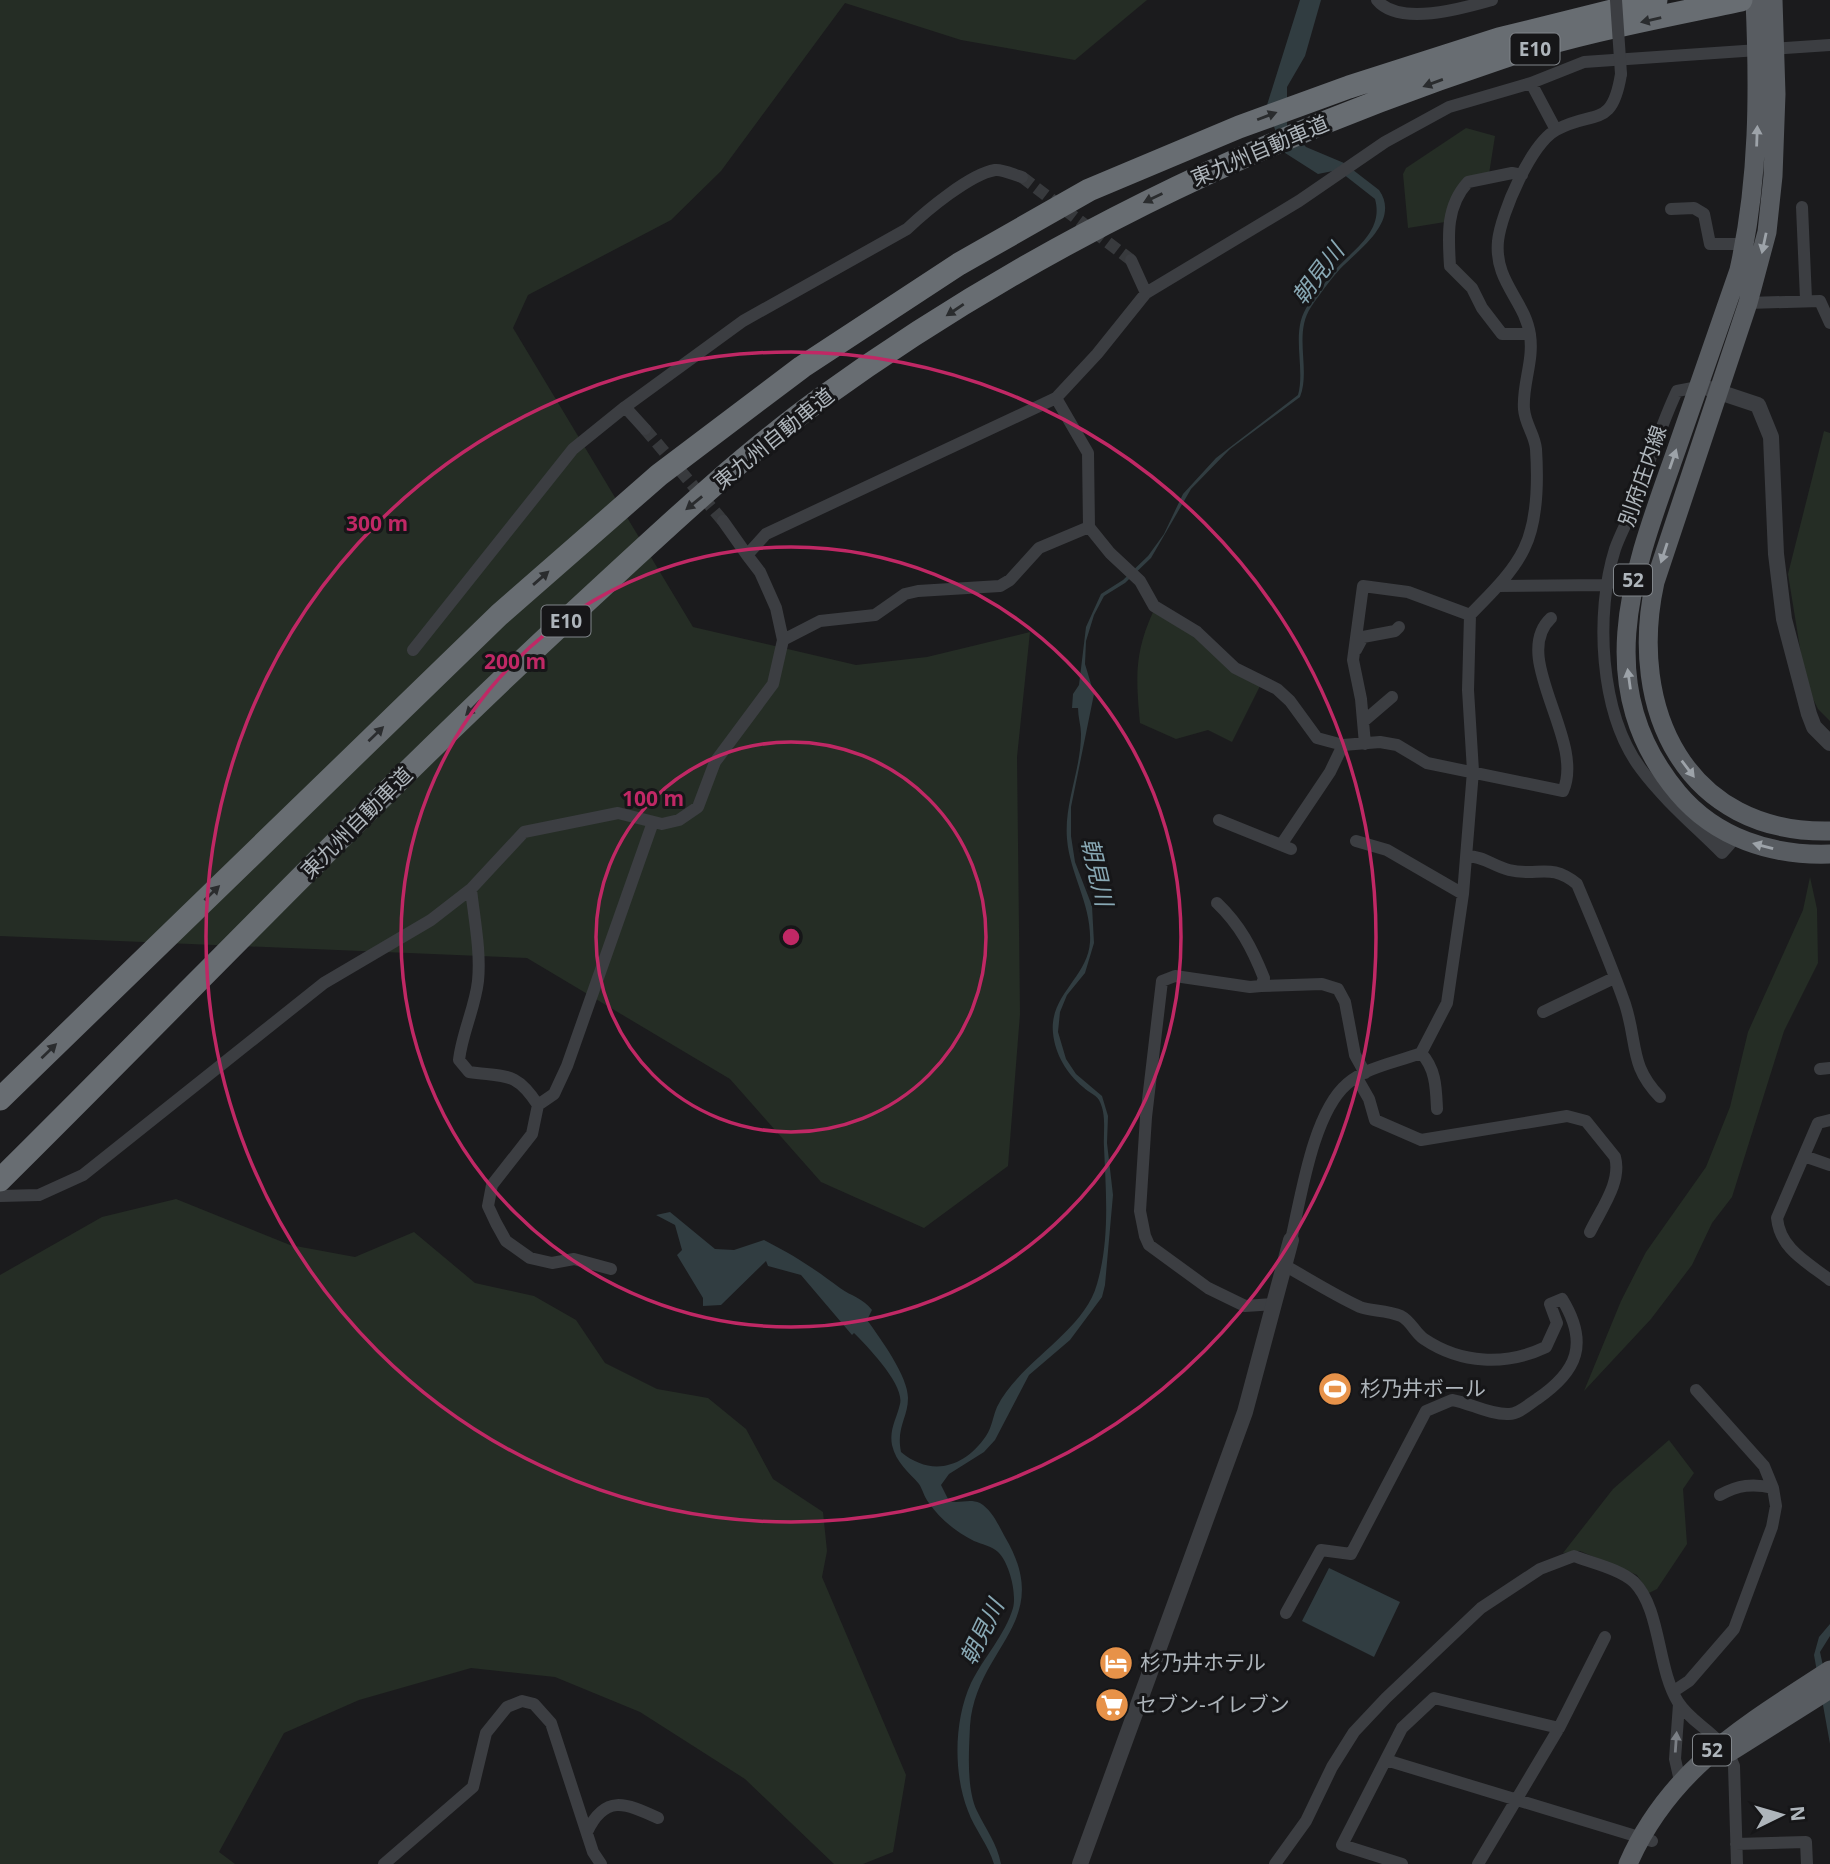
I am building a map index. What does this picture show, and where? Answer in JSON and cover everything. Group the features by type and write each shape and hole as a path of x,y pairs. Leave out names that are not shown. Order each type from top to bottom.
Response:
{"highway":[{"name":"東九州自動車道","path":"0,1098 499,615 659,475 802,367 959,264 1089,190 1203,142 1349,87 1499,39 1656,0"},
{"name":"東九州自動車道","path":"0,1180 496,685 683,512 817,402 981,291 1098,225 1214,169 1357,111 1503,57 1741,0"}],"main road":[{"name":"別府庄内線","path":"1755,0 1776,94 1771,202 1758,271 1659,569 1650,606 1647,656 1656,707 1665,732 1688,770 1717,799 1734,811 1775,826 1830,831"},
{"name":"別府庄内線","path":"1773,0 1766,49 1754,191 1745,244 1642,548 1629,601 1626,657 1635,712 1662,771 1686,803 1705,819 1749,843 1796,853 1830,853"},
{"name":"52","path":"1641,1864 1647,1838 1680,1781 1830,1670"},
{"name":"52","path":"1628,1864 1725,1747 1830,1689"}],"street":[{"path":"1377,0 1382,6 1398,10 1433,14 1492,0"},
{"path":"1080,1864 1235,1440 1274,1304 1307,1173 1332,1099 1361,1075 1421,1053 1447,1003 1464,894 1473,771 1468,690 1471,615 1498,586 1524,548 1533,518 1536,446 1526,422 1524,405 1531,369 1530,334 1505,284 1498,262 1502,224 1522,175 1542,143 1556,130 1610,110 1618,97 1621,74 1616,0"},
{"path":"747,555 766,534 1056,398 1097,354 1146,293 1329,183 1385,142 1450,107 1531,83 1584,62 1830,45"},
{"path":"1531,83 1556,130"},
{"path":"413,650 573,449 625,407 783,295 906,229 982,175 998,170 1022,177"},
{"path":"1522,175 1512,173 1468,182 1455,200 1448,226 1448,244 1450,266 1472,288 1482,309 1502,334 1530,334"},
{"path":"1802,206 1807,299"},
{"path":"1671,209 1694,208 1703,214 1710,244 1745,244"},
{"path":"1131,260 1146,293"},
{"path":"1748,303 1807,299 1820,301 1830,323"},
{"path":"1704,834 1640,768 1624,737 1603,655 1608,585 1615,550 1635,502 1657,432 1677,391 1698,387 1719,390 1758,405 1771,437 1776,554 1784,619 1809,714 1814,727 1830,743"},
{"path":"1056,398 1088,453 1089,527 1110,554 1140,581 1154,606 1197,632 1235,668 1276,689 1290,701 1317,738 1343,745 1397,745 1427,763 1563,791 1568,781 1568,755 1540,664 1538,637 1542,626 1550,618"},
{"path":"625,407 645,429"},
{"path":"0,1196 39,1195 83,1175 324,983 431,920 471,889 524,832 618,813 662,824 679,820 698,807 715,762 773,684 783,640 776,608 760,572 723,521"},
{"path":"783,640 820,621 875,615 905,594 1000,586 1010,580 1039,548 1089,527"},
{"path":"1498,586 1608,585"},
{"path":"1365,744 1364,721 1353,660 1363,586 1408,592 1471,615"},
{"path":"1353,660 1363,637 1387,634 1399,627"},
{"path":"1364,721 1392,697"},
{"path":"1219,820 1286,847 1343,745"},
{"path":"611,1269 574,1259 551,1263 530,1258 506,1241 488,1206 492,1185 532,1134 538,1105 554,1094 567,1066 653,822"},
{"path":"1356,841 1387,850 1464,894"},
{"path":"1467,856 1479,856 1499,868 1514,871 1549,869 1564,874 1577,884 1634,1037 1638,1070 1660,1097"},
{"path":"471,889 478,980 459,1060 469,1072 503,1075 525,1085 538,1105"},
{"path":"1217,903 1235,920 1248,940 1264,978 1261,986"},
{"path":"1274,1304 1245,1306 1208,1289 1149,1245 1140,1211 1146,1118 1162,981 1175,976 1236,986 1322,984 1338,989 1345,1002 1355,1055 1375,1120 1420,1140 1567,1116 1586,1121 1615,1157 1617,1164 1613,1184 1590,1231"},
{"path":"1543,1012 1614,978"},
{"path":"1421,1053 1430,1063 1435,1079 1437,1109"},
{"path":"1830,1120 1818,1123 1777,1219 1778,1233 1785,1245 1830,1280"},
{"path":"1804,1156 1830,1165"},
{"path":"1284,1265 1361,1307 1381,1309 1405,1318 1421,1338 1454,1356 1503,1361 1527,1356 1546,1347 1556,1323 1550,1304 1562,1299 1568,1308 1577,1340 1576,1358 1562,1381 1516,1413 1498,1413 1451,1400 1426,1411 1351,1554 1321,1550 1286,1613"},
{"path":"1674,1691 1689,1681 1734,1629 1772,1527 1776,1506 1773,1488 1764,1465 1696,1390"},
{"path":"1720,1494 1755,1484 1773,1488"},
{"path":"1275,1864 1306,1821 1332,1767 1354,1732 1482,1608 1540,1569 1574,1556 1632,1580 1646,1597 1662,1662 1679,1704 1675,1759 1680,1781"},
{"path":"1478,1864 1559,1728 1605,1637"},
{"path":"1402,1864 1342,1845 1402,1728 1434,1698 1559,1728"},
{"path":"384,1864 473,1787 486,1732 507,1707 522,1701 534,1704 551,1723 587,1832 601,1864"},
{"path":"1679,1704 1725,1747 1734,1766 1737,1864"},
{"path":"1386,1760 1647,1838"},
{"path":"587,1832 596,1813 607,1807 624,1805 658,1818"},
{"path":"1736,1844 1806,1842 1807,1864"}],"shaded area":[{"path":"0,0 1147,0 1075,60 961,40 845,3 721,171 671,220 528,295 513,328 693,627 856,665 927,657 1030,632 1017,757 1020,1014 1008,1166 924,1228 821,1182 730,1079 527,958 0,936"},
{"path":"1300,0 1321,0 1305,56 1287,87 1287,126 1306,147 1344,163 1379,190 1385,213 1374,234 1340,269 1306,317 1303,329 1304,375 1300,397 1230,449 1191,489 1151,558 1125,583 1104,596 1094,615 1086,641 1085,664 1094,694 1071,807 1071,836 1075,862 1092,906 1094,943 1085,973 1067,995 1060,1012 1058,1032 1066,1059 1076,1074 1102,1096 1108,1116 1107,1143 1113,1195 1105,1285 1102,1297 1070,1340 1029,1375 995,1440 984,1452 949,1474 941,1485 949,1501 980,1503 992,1514 1018,1567 1022,1592 1018,1613 1009,1634 975,1698 970,1726 971,1791 977,1811 999,1856 1001,1864 994,1864 963,1796 958,1747 965,1698 1013,1608 1013,1586 1006,1563 996,1550 974,1541 943,1520 927,1501 919,1484 900,1462 892,1445 892,1429 900,1404 897,1387 876,1356 854,1333 852,1335 801,1275 768,1266 766,1261 721,1305 703,1306 703,1298 677,1255 682,1250 675,1225 656,1215 670,1212 715,1249 734,1250 764,1240 803,1262 868,1306 872,1310 867,1320 892,1358 907,1389 907,1405 900,1436 901,1452 924,1465 946,1465 968,1456 988,1433 997,1407 1007,1391 1079,1317 1090,1301 1097,1284 1104,1250 1104,1118 1098,1098 1077,1082 1067,1070 1056,1048 1053,1033 1057,1008 1083,966 1090,942 1088,915 1072,865 1067,839 1068,812 1081,734 1078,708 1072,708 1073,694 1079,685 1086,627 1101,594 1123,580 1148,556 1164,534 1183,494 1216,458 1298,395 1299,337 1303,314 1335,270 1366,239 1375,221 1375,199 1338,170 1318,174 1282,151 1267,105"},
{"path":"1466,128 1495,136 1489,174 1477,176 1445,222 1408,228 1403,174 1406,168"},
{"path":"1824,431 1830,433 1830,721 1818,709 1806,685 1788,574"},
{"path":"1153,612 1199,639 1260,686 1232,742 1208,730 1176,739 1140,723 1139,654"},
{"path":"1810,877 1817,909 1818,963 1784,1031 1732,1197 1712,1223 1692,1265 1651,1319 1584,1391 1621,1301 1646,1252 1706,1167 1730,1107 1748,1032 1803,910"},
{"path":"176,1199 290,1245 355,1257 414,1232 475,1283 534,1296 576,1320 605,1363 657,1389 708,1398 746,1429 773,1479 823,1512 827,1551 822,1577 906,1775 893,1852 863,1864 834,1864 745,1779 640,1712 555,1677 471,1668 359,1700 284,1733 219,1852 235,1864 0,1864 0,1275 102,1217"},
{"path":"1669,1440 1694,1473 1683,1489 1687,1544 1657,1589 1649,1593 1637,1575 1580,1551 1563,1553 1613,1489"},
{"path":"1329,1568 1400,1602 1374,1657 1302,1621"},
{"path":"1830,1624 1830,1636 1820,1652 1830,1698 1830,1744 1814,1655 1819,1637"}],"tunnel":[{"path":"1022,177 1131,260"},
{"path":"645,429 723,521"}],"place":[{"name":"杉乃井ボール","path":"1335,1389"},
{"name":"杉乃井ホテル","path":"1116,1663"},
{"name":"セブン-イレブン","path":"1112,1705"}],"water label":[{"name":"朝見川","path":"1318,274"},
{"name":"朝見川","path":"1097,872"},
{"name":"朝見川","path":"982,1632"}]}
